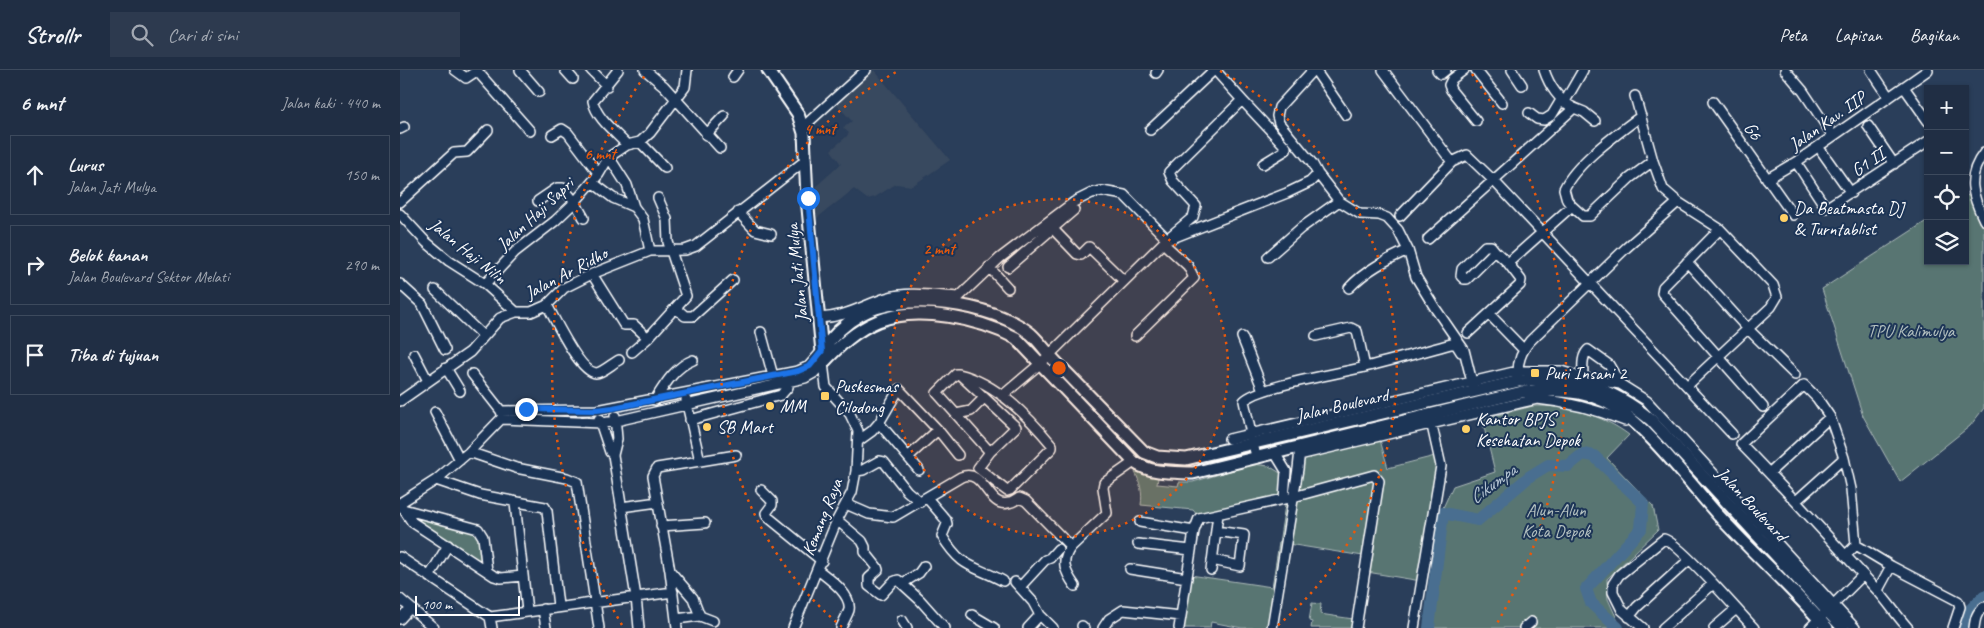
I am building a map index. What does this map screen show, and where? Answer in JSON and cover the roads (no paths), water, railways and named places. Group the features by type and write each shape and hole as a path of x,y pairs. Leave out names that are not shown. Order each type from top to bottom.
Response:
{"main road":[{"name":"Jalan Jati Mulya","path":"768,70 798,114 803,127 813,270 823,363"},
{"name":"Jalan Boulevard","path":"822,351 840,322 861,314 884,306 957,301 1005,318 1031,335 1044,359 1134,462 1142,467 1160,471 1193,473 1275,453 1300,451 1431,419 1519,381"},
{"name":"Jalan Boulevard","path":"823,363 840,345 860,331 895,316 915,314 947,316 998,328 1016,338 1044,359 1144,452 1157,457 1186,459 1252,440 1471,386 1519,381 1555,380 1590,385 1608,392 1637,409 1651,420 1824,620 1843,628"},
{"path":"820,330 832,336"}],"street":[{"path":"455,70 466,78 478,70 530,131"},
{"path":"520,70 539,92"},
{"path":"565,70 573,79"},
{"path":"591,70 607,86"},
{"path":"618,70 593,102 594,108 627,146"},
{"path":"646,70 664,86 706,135 720,148"},
{"name":"Jalan Haji Sapri","path":"485,284 515,252 555,221 574,202 599,174 610,158 627,146 640,142 650,133 685,87 687,70"},
{"path":"803,127 866,70"},
{"path":"1150,130 1215,70 1286,147 1286,150 1263,164"},
{"path":"1346,115 1314,70 1279,107 1277,116 1279,123 1312,163 1339,201 1360,214 1379,214 1387,218 1398,230 1408,250 1416,277 1434,308 1464,350 1471,386"},
{"path":"1383,70 1452,162"},
{"path":"1437,70 1440,74 1445,73 1446,70"},
{"path":"1464,70 1452,79 1449,85 1476,121"},
{"path":"1476,70 1502,103"},
{"path":"1512,70 1522,84"},
{"path":"1544,70 1548,81 1563,101 1584,112 1594,121"},
{"path":"1529,113 1537,119 1544,120 1552,115 1583,70"},
{"path":"1785,70 1803,92 1833,136"},
{"path":"1871,70 1889,97"},
{"name":"Jalan Kav. IIP","path":"1767,179 1796,162 1928,70"},
{"path":"1904,87 1924,115"},
{"path":"1635,96 1663,189 1678,202 1720,229 1772,285 1777,296 1771,307 1688,385"},
{"path":"1002,396 1044,359 1193,217 1196,206 1173,181 1169,172 1242,100"},
{"name":"G6","path":"1713,102 1793,215"},
{"path":"1428,239 1574,108"},
{"path":"706,135 724,116"},
{"path":"1641,116 1616,134 1570,176 1564,188 1567,200 1583,216 1590,216 1630,178 1653,160"},
{"path":"1868,126 1894,164"},
{"path":"552,135 562,129 568,133 599,174"},
{"path":"400,202 454,153 467,152 488,130"},
{"path":"640,142 665,168"},
{"name":"G1 II","path":"1796,162 1826,208 1924,144"},
{"path":"1822,152 1851,193"},
{"path":"1984,153 1979,160 1972,183 1975,200 1984,220"},
{"path":"1400,216 1452,162 1467,155 1688,385 1732,434"},
{"path":"610,158 627,185 634,207 643,219 650,251"},
{"name":"Jalan Ar Ridho","path":"400,401 470,352 500,318 516,312 531,312 547,305 564,288 592,274 650,251 685,250 696,246 806,160"},
{"path":"1166,241 1287,193 1310,182 1318,174"},
{"path":"1969,180 1972,183"},
{"path":"592,182 613,198 634,207"},
{"path":"538,201 557,188 563,188 584,218"},
{"path":"957,301 989,267 1074,202 1092,193 1102,191 1129,198 1188,266 1194,278 1135,336"},
{"path":"632,352 676,309 686,296 668,242 666,218 658,198"},
{"path":"1268,257 1301,228 1339,201"},
{"path":"1678,202 1626,248 1523,349 1517,363 1519,381 1561,371 1583,378 1620,384 1647,400 1761,524 1824,620 1855,628"},
{"path":"1508,263 1572,206"},
{"path":"1008,267 1074,210"},
{"path":"738,212 754,230 771,234"},
{"name":"Jalan Haji Nilin","path":"400,214 426,242 485,284 516,312"},
{"path":"1053,229 1077,254 1081,255 1089,247 1124,281"},
{"path":"1720,229 1663,287 1662,292 1763,407"},
{"path":"1349,288 1358,278 1378,264 1408,250"},
{"path":"1468,333 1521,282 1520,276 1495,251"},
{"path":"1687,262 1794,376"},
{"path":"989,267 1008,288"},
{"path":"592,274 624,325 634,324 648,338"},
{"path":"676,309 685,316 693,316 733,280"},
{"path":"400,284 422,304 445,350"},
{"path":"435,290 483,336"},
{"path":"547,305 571,349 593,373 598,373 619,360"},
{"path":"1489,314 1523,349"},
{"path":"819,318 840,322"},
{"path":"1316,336 1355,329 1365,366"},
{"path":"761,332 774,376"},
{"path":"1242,337 1263,390"},
{"path":"1256,457 1244,401 1263,390 1451,344 1456,344 1461,352 1471,386"},
{"path":"1583,378 1583,359 1588,350 1608,365 1620,384"},
{"path":"401,505 436,480 469,452 501,415 597,410 685,394 804,370 810,366 822,351"},
{"path":"414,354 428,381"},
{"path":"654,400 675,372 683,364 693,360"},
{"path":"501,415 600,423 616,421 805,378 814,373 823,363"},
{"name":"Kemang Raya","path":"793,628 837,520 846,504 854,483 856,471 858,431 854,420 826,387 823,363"},
{"path":"446,368 460,392"},
{"path":"472,374 501,415"},
{"path":"990,452 937,393 955,374 984,383 1002,396 1027,417 1052,445 1052,448 1007,491 978,468 990,452 1027,417"},
{"path":"959,374 1016,427"},
{"path":"690,420 781,395 788,387 788,382"},
{"path":"1856,545 1850,489 1844,458 1830,417 1804,385 1741,444 1878,590 1909,627"},
{"path":"858,441 872,431 879,422 898,389 938,430 958,455"},
{"path":"685,394 686,406 700,461"},
{"path":"956,414 970,411 984,398"},
{"path":"1414,628 1441,466 1431,419 1537,399 1600,410 1625,421"},
{"path":"613,408 617,439 613,455 636,597 639,628"},
{"path":"597,410 610,452 613,455"},
{"path":"434,412 460,460"},
{"path":"1769,473 1830,417"},
{"path":"879,422 919,470"},
{"path":"908,457 938,430"},
{"path":"1229,439 1252,440"},
{"path":"1272,628 1288,498 1300,451"},
{"path":"469,452 510,466 568,478 577,482 599,628"},
{"path":"1275,453 1286,471 1288,498"},
{"path":"713,621 700,616 676,624 670,571 653,476 657,468 736,455"},
{"path":"1796,501 1844,458"},
{"path":"856,471 864,470 879,461 884,462 907,491 923,500 946,520 942,536 955,556 983,573 1003,581"},
{"path":"1075,586 1064,564 1064,557 1071,547 1107,513 1102,488 1104,483 1134,462"},
{"path":"846,504 869,514 889,517 898,515 961,477 972,475 998,502 1007,504 1019,498 1026,501 1071,547"},
{"path":"1179,628 1194,531 1199,518 1374,476 1379,482 1356,628"},
{"path":"436,480 480,495 515,503 543,506 546,509 558,606"},
{"path":"761,490 772,501 771,507 766,513 768,517 820,565 848,601 849,608 841,628"},
{"path":"621,507 658,502"},
{"path":"515,503 527,611"},
{"path":"401,505 412,522 498,578 523,576"},
{"path":"401,505 478,529 482,534 487,571"},
{"path":"1216,531 1244,535 1240,566 1211,565 1218,514"},
{"path":"837,520 865,545 865,552 877,567 878,570 870,578 869,586 881,595 893,582 898,580 945,628"},
{"path":"1140,522 1194,531"},
{"path":"661,526 704,523"},
{"path":"1642,628 1622,610 1613,592 1613,584 1619,575 1664,539 1669,540 1754,628"},
{"path":"1138,544 1191,550"},
{"path":"429,577 448,545"},
{"path":"1845,556 1856,545"},
{"path":"1856,545 1891,566 1958,601 1960,607 1953,628"},
{"path":"1053,628 1040,615 1033,602 1018,585 1058,549"},
{"path":"400,557 490,617 558,606 673,592"},
{"path":"1629,617 1689,560"},
{"path":"903,583 919,573 924,566"},
{"path":"1878,590 1891,566"},
{"path":"1130,569 1187,578"},
{"path":"670,571 693,598 700,616"},
{"path":"1824,620 1863,575"},
{"path":"1663,628 1713,584"},
{"path":"400,599 434,628"},
{"path":"1974,628 1976,617 1984,607"},
{"path":"400,619 410,608"},
{"path":"543,609 546,628"},
{"path":"1714,628 1736,609"},
{"path":"1103,628 1109,619 1123,610 1181,616"},
{"path":"972,614 994,628"},
{"path":"1028,628 1040,615"},
{"path":"490,617 492,628"}],"waterway":[{"name":"Cikumpa","path":"1429,628 1443,513 1478,520 1530,476 1548,465 1568,466 1583,454 1594,456 1643,503 1641,529 1586,589 1591,603 1618,628"},
{"name":"Cikumpa","path":"1964,628 1970,610 1984,596"}],"place":[{"name":"Da Beatmasta DJ & Turntablist","path":"1784,218"},
{"name":"Puri Insani 2","path":"1535,373"},
{"name":"Puskesmas Cilodong","path":"825,396"},
{"name":"MM","path":"770,406"},
{"name":"SB Mart","path":"707,427"},
{"name":"Kantor BPJS Kesehatan Depok","path":"1466,429"}],"park label":[{"name":"TPU Kalimulya","path":"1911,331"},
{"name":"Alun-Alun Kota Depok","path":"1556,520"}]}
